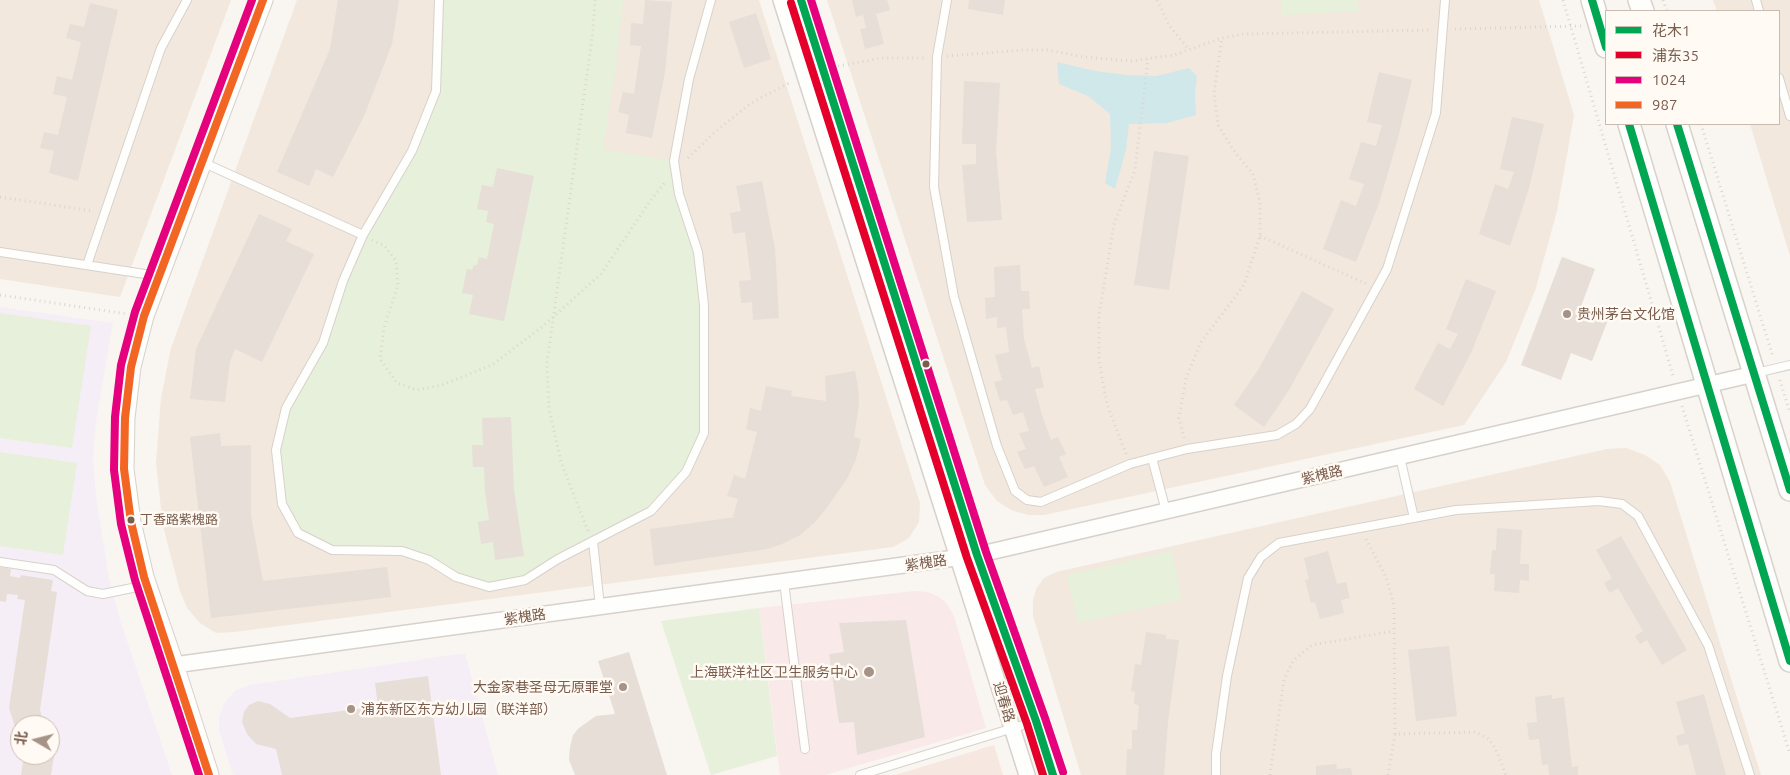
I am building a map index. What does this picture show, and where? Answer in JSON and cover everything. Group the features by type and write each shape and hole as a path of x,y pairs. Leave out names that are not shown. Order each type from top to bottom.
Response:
{"main road":[{"path":"1592,0 1605,45"},
{"path":"1629,125 1790,661"},
{"path":"1677,125 1790,490"}],"street":[{"path":"209,775 147,586 130,522 124,469 124,418 131,367 144,316 263,0"},
{"name":"迎春路","path":"782,0 1027,775"},
{"name":"迎春路","path":"801,0 977,555 1036,721 1053,775"},
{"name":"紫槐路","path":"174,665 977,555 1754,374"}],"lane":[{"path":"87,265 161,48 187,0"},
{"path":"440,0 436,91 412,150 363,235 343,282 322,343 286,408 276,450 282,504 298,533 332,550 402,550 429,560 456,577 489,587 525,580 558,559 651,511 686,472 704,433 704,305 698,252 679,194 674,161 689,79 710,0"},
{"path":"947,0 937,57 934,186 952,288 997,446 1015,491 1027,500 1041,502 1130,464 1187,449 1277,435 1296,424 1310,409 1387,269 1436,113 1445,0"},
{"path":"1780,81 1790,116"},
{"path":"202,162 363,235"},
{"path":"0,252 160,276"},
{"path":"1754,374 1790,365"},
{"path":"1400,457 1414,518"},
{"path":"1152,458 1166,511"},
{"path":"1216,775 1216,754 1227,676 1248,578 1261,557 1280,543 1456,510 1599,501 1622,504 1638,516 1708,644 1750,775"},
{"path":"592,541 600,607"},
{"path":"0,562 54,570 87,591 103,594 147,586"},
{"path":"784,582 805,749"},
{"path":"860,775 1036,721"}],"path":[{"path":"592,541 561,462 549,409 547,363 593,31 595,0"},
{"path":"1157,0 1170,25 1189,50"},
{"path":"823,70 882,58 937,57 1031,50 1048,50 1084,57 1121,60 1148,58 1174,55 1222,38 1244,34 1599,25"},
{"path":"1187,449 1179,418 1186,378 1201,342 1244,285 1260,236 1260,203 1253,174 1234,151 1218,125 1214,92 1222,38"},
{"path":"1130,464 1106,404 1099,361 1099,315 1114,224 1135,170 1148,58"},
{"path":"363,235 384,246 396,261 398,286 384,328 380,358 397,383 417,390 442,385 492,365 552,318 601,274 648,204 676,169 715,132 751,103 805,75"},
{"path":"1701,125 1790,413"},
{"path":"0,197 105,213"},
{"path":"1260,236 1377,288"},
{"path":"0,295 144,316"},
{"path":"1360,528 1386,578 1394,604 1395,734 1388,775"},
{"path":"1270,775 1284,680 1293,661 1312,645 1394,632"},
{"path":"1395,734 1475,732 1489,739 1496,750 1506,775"}],"shaded area":[{"path":"0,0 231,0 120,297 0,279"},
{"path":"297,0 759,0 920,503 919,522 909,538 893,547 234,632 216,633 200,623 187,608 180,591 163,526 156,463 161,398 171,348"},
{"path":"827,0 1539,0 1574,115 1557,211 1535,291 1506,362 1464,425 1044,515 1028,515 1011,510 997,501 985,485"},
{"path":"1713,0 1790,0 1790,256 1750,125 1780,125 1780,10 1717,10"},
{"path":"0,307 113,323 96,421 93,458 96,497 109,578 120,620 172,775 0,775"},
{"path":"1626,448 1645,455 1660,465 1670,482 1761,775 1081,775 1033,616 1033,601 1036,589 1044,578 1056,572 1607,449"},
{"name":"上海联洋社区卫生服务中心","path":"915,591 928,592 939,597 947,604 954,616 986,728 825,775 780,775 759,608"},
{"name":"浦东新区东方幼儿园（联洋部）","path":"465,653 498,775 233,775 219,730 219,716 225,702 235,691 250,685"},
{"path":"994,745 1003,775 895,775"}],"green space":[{"path":"439,0 623,0 617,59 603,149 674,161 698,252 704,305 704,433 686,472 651,511 525,580 489,587 402,551 332,550 298,533 282,504 276,450 286,408 323,343 363,235 412,151 436,91"},
{"path":"1282,0 1358,0 1359,11 1282,15"},
{"path":"0,313 91,326 72,448 0,438"},
{"path":"0,452 77,463 63,555 0,546"},
{"path":"1172,551 1182,600 1077,623 1067,575"},
{"path":"759,608 777,756 711,775 661,621"}],"water":[{"path":"1057,62 1095,71 1126,75 1156,76 1189,68 1197,76 1195,94 1196,115 1167,123 1129,124 1126,150 1115,189 1105,183 1111,148 1110,114 1088,96 1059,84"}],"building":[{"path":"338,0 399,0 392,44 364,116 333,177 316,169 309,186 277,172 330,49"},
{"path":"645,0 672,2 665,72 652,138 626,133 629,115 618,112 623,92 634,94 641,46 630,45 631,23 643,24"},
{"path":"852,0 887,0 890,10 876,14 884,44 865,49 860,29 866,28 863,15 856,17"},
{"path":"969,0 1005,0 1003,15 968,9"},
{"path":"90,3 118,10 78,181 49,173 54,151 40,148 44,132 58,135 67,97 53,94 57,76 72,80 81,42 66,38 70,24 84,27"},
{"path":"756,13 771,59 744,68 729,22"},
{"path":"1379,72 1412,80 1397,142 1379,203 1356,262 1323,249 1341,200 1356,206 1364,184 1349,179 1361,142 1376,146 1382,125 1367,122"},
{"path":"964,81 1000,83 996,151 1002,220 967,222 962,165 976,164 976,144 962,144"},
{"path":"1512,117 1544,124 1529,188 1510,246 1479,234 1495,184 1508,189 1514,172 1500,169"},
{"path":"1154,151 1189,156 1169,290 1134,285"},
{"path":"497,168 534,176 504,321 469,314 473,295 462,293 467,269 472,270 474,265 477,265 479,257 487,259 494,224 486,222 488,211 477,209 482,185 493,187"},
{"path":"762,181 775,249 779,318 753,320 752,302 741,303 739,281 751,280 745,232 733,234 730,213 741,211 736,186"},
{"path":"259,214 292,229 286,241 314,254 262,362 235,349 230,361 225,402 190,399 196,349"},
{"name":"贵州茅台文化馆","path":"1562,257 1595,269 1580,309 1608,320 1592,361 1571,353 1561,380 1521,365"},
{"path":"1020,265 1021,291 1029,291 1030,309 1022,309 1024,339 1032,368 1039,366 1044,387 1035,389 1051,440 1058,437 1066,454 1059,457 1068,477 1044,487 1034,466 1025,469 1017,452 1026,449 1019,433 1029,431 1023,412 1013,415 1007,400 1000,401 994,382 1002,380 995,355 1009,352 1006,327 997,328 997,317 986,319 985,298 995,297 994,267"},
{"path":"1466,279 1496,291 1471,353 1443,406 1414,389 1438,343 1450,349 1458,334 1446,329"},
{"path":"1302,291 1334,309 1289,390 1264,427 1234,405 1258,370"},
{"path":"855,371 859,404 854,437 861,439 856,459 848,477 814,523 800,535 767,549 654,566 650,529 736,517 733,516 738,499 727,496 734,475 745,479 757,432 746,429 750,408 761,411 766,386 792,391 791,396 826,401 825,376"},
{"path":"511,417 514,490 524,556 495,560 493,542 481,544 478,522 489,520 484,467 473,467 472,445 483,445 482,418"},
{"path":"220,433 221,446 251,445 251,516 263,581 387,567 391,597 211,618 190,437"},
{"path":"1497,528 1522,530 1520,564 1529,564 1529,581 1520,580 1519,593 1494,591 1495,574 1490,574 1492,550 1496,550"},
{"path":"1621,536 1687,650 1662,665 1647,640 1640,644 1635,636 1643,631 1618,588 1610,593 1604,583 1612,578 1596,550"},
{"path":"1328,551 1337,584 1346,582 1350,598 1341,600 1344,613 1320,619 1315,602 1311,603 1305,580 1309,579 1304,558"},
{"path":"0,567 11,569 10,576 20,578 21,575 53,580 51,591 57,592 40,710 41,715 11,715 9,708 25,600 17,599 18,595 7,594 6,602 0,601"},
{"path":"906,620 925,737 857,755 854,722 839,723 829,654 844,652 839,623"},
{"path":"1146,632 1166,635 1166,639 1179,640 1168,722 1164,775 1126,775 1127,749 1132,749 1132,730 1137,730 1139,705 1134,704 1135,692 1131,691 1135,664 1141,665"},
{"path":"1449,646 1457,716 1416,721 1408,650"},
{"name":"大金家巷圣母无原罪堂","path":"629,652 667,775 575,775 569,760 573,735 579,728 596,716 615,714 598,661"},
{"path":"428,676 441,775 282,775 276,749 256,744 247,734 242,722 244,712 249,705 258,701 270,704 290,718 378,706 375,683"},
{"path":"1704,694 1726,775 1696,775 1688,744 1679,746 1676,736 1685,733 1676,702"},
{"path":"1552,695 1552,699 1564,697 1572,767 1578,766 1578,775 1549,775 1548,764 1542,765 1539,739 1529,740 1527,723 1537,722 1535,697"},
{"path":"1336,764 1337,769 1351,768 1352,775 1316,775 1316,766"},
{"path":"22,765 53,765 51,775 21,775"}],"transit line":[{"name":"1024","path":"199,775 135,580 121,524 114,470 115,417 121,365 135,312 252,0"},
{"name":"987","path":"209,775 144,577 131,522 124,469 125,418 131,367 144,316 263,0"},
{"name":"花木1","path":"801,0 977,555 1036,721 1053,775"},
{"name":"1024","path":"811,0 986,552 1063,772"},
{"name":"花木1","path":"1592,0 1605,44"},
{"name":"浦东35","path":"791,3 967,558 1027,724 1043,775"},
{"name":"花木1","path":"1629,125 1790,661"},
{"name":"花木1","path":"1677,125 1790,490"}],"place":[{"name":"贵州茅台文化馆","path":"1567,314"},
{"name":"丁香路紫槐路","path":"131,520"},
{"name":"上海联洋社区卫生服务中心","path":"869,672"},
{"name":"大金家巷圣母无原罪堂","path":"623,687"},
{"name":"浦东新区东方幼儿园（联洋部）","path":"351,709"}]}
